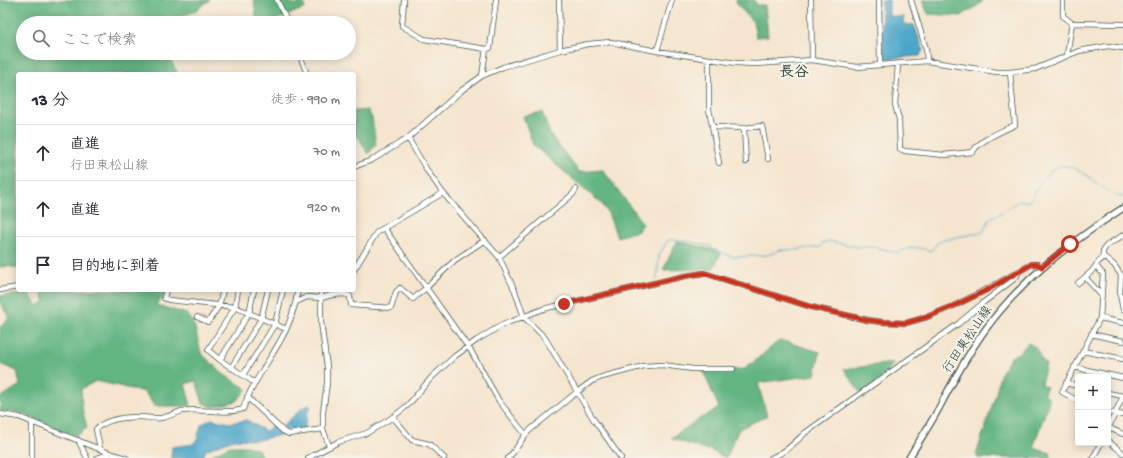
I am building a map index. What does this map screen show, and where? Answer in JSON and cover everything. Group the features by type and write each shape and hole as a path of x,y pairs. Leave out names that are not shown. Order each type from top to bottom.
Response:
{"main road":[{"name":"行田東松山線","path":"910,458 973,348 999,311 1042,267 1070,244 1123,208"}],"street":[{"path":"277,0 285,16"},
{"path":"404,0 402,26 424,39 486,49 490,48 496,0"},
{"path":"559,0 560,50"},
{"path":"657,51 672,0"},
{"path":"811,0 812,60"},
{"path":"879,0 880,65"},
{"path":"911,0 926,49 927,61"},
{"path":"1063,0 1063,16 1072,23 1123,24"},
{"path":"1067,55 1072,23"},
{"path":"356,166 372,160 408,138 462,90 482,76 503,67 560,50 588,44 606,42 736,63 756,64 812,60 857,67 927,61 997,72 1035,69 1079,51 1101,47 1123,48"},
{"path":"482,76 486,49"},
{"path":"709,59 709,109 719,163"},
{"path":"302,60 306,72"},
{"path":"898,64 895,104 899,120 900,148 904,151 944,155 973,152 974,147 1015,125 1010,72"},
{"path":"713,127 744,128 762,126 768,159"},
{"path":"744,128 746,162"},
{"path":"408,138 428,172 443,193 499,256 515,291 524,317 545,338 594,420 621,458"},
{"path":"499,256 573,194 576,189"},
{"path":"356,267 377,232 443,193"},
{"path":"384,228 468,346 499,401 525,434"},
{"path":"1078,283 1096,266 1103,256 1102,251 1104,247 1123,235"},
{"path":"296,302 307,297 321,298 344,292 350,296 351,305 390,308 396,292 400,288 412,299 426,288 455,260 485,240"},
{"path":"1103,256 1114,265 1122,276 1120,294 1123,310"},
{"path":"308,458 338,442 367,433 393,417 408,405 432,377 468,346 502,325 543,309 685,276 704,273 811,307 867,320 906,323 927,317 958,304 1032,264 1037,264 1042,267"},
{"path":"1075,399 1062,392 1100,318 1104,274 1096,266"},
{"path":"771,458 788,450 805,433 958,324 1014,279 1018,272"},
{"path":"1085,277 1102,296"},
{"path":"0,290 16,287"},
{"path":"166,292 164,298 169,300 235,308 286,329"},
{"path":"197,317 208,322 219,306 221,292"},
{"path":"238,292 235,308 208,350 231,368 255,383"},
{"path":"220,360 249,313 254,292"},
{"path":"231,368 261,319 268,292"},
{"path":"243,376 275,324 283,292"},
{"path":"100,449 96,429 99,426 116,420 138,417 162,418 182,411 243,409 247,397 280,342 296,302 298,292"},
{"path":"321,292 321,322 328,367 323,412 323,429 329,446"},
{"path":"1100,318 1123,323"},
{"path":"1091,334 1123,341"},
{"path":"1083,351 1123,359"},
{"path":"508,458 515,451 525,434 577,392 592,381 602,377 644,366 662,365 693,370 733,369"},
{"path":"1074,367 1123,378"},
{"path":"1066,383 1075,385"},
{"path":"1111,394 1123,396 1111,422"},
{"path":"247,397 283,431 289,434 323,429"},
{"path":"1111,412 1123,415"},
{"path":"0,414 19,417 111,454 126,458"},
{"path":"393,417 412,440 429,444 444,458"},
{"path":"32,422 32,458"},
{"path":"1111,429 1123,434"},
{"path":"78,440 87,458"},
{"path":"1111,443 1123,453"},
{"path":"1093,457 1099,446"},
{"path":"97,458 111,454"}],"green space":[{"path":"0,0 210,0 194,12 180,16 16,16 16,60 171,60 177,72 16,72 16,268 8,266 0,267"},
{"path":"254,0 287,0 288,2 298,5 299,0 303,0 305,8 285,16 256,16"},
{"path":"736,0 754,0 757,5 765,5 768,36 756,37 753,22 737,4"},
{"path":"922,0 983,0 980,4 961,16 928,14"},
{"path":"368,110 372,118 376,145 368,154 358,136 356,136 356,111"},
{"path":"542,112 550,134 579,172 603,170 643,224 638,231 617,237 608,213 602,204 533,145 523,116"},
{"path":"677,241 721,253 713,269 663,270"},
{"path":"42,292 168,292 156,305 187,314 195,327 201,353 223,374 247,389 237,401 213,407 203,403 196,381 185,384 191,406 154,406 145,392 96,381 81,389 82,407 87,428 76,436 18,412 0,411 0,398 20,385 17,371 0,364 0,327 9,318 0,302 0,296 29,293 37,306 45,302"},
{"path":"780,340 820,352 815,375 758,383 767,416 739,429 726,458 710,450 702,449 671,438 699,419 719,408 703,371 745,369"},
{"path":"1028,343 1037,348 1040,357 1046,365 1041,384 1047,387 1044,393 1050,399 1034,445 1039,450 1051,453 1050,458 978,458 976,454 996,394 1000,375 1011,357 1020,352"},
{"path":"894,363 864,399 844,369"},
{"path":"230,446 247,446 259,450 261,458 212,458 210,456"}],"water":[{"path":"889,0 889,16 904,17 903,24 914,25 923,49 920,56 884,59 881,1"},
{"path":"309,405 311,407 308,411 304,429 293,431 283,426 302,408"},
{"path":"211,419 230,423 247,420 265,431 268,430 272,424 285,434 258,440 234,439 206,450 203,458 171,458 172,447 193,444 197,439 201,425"}],"waterway":[{"path":"657,280 659,255 668,240 687,241 709,246 717,251 734,257 768,255 780,250 821,247 823,243 829,241 856,247 875,247 899,253 911,248 922,248 931,251 939,241 983,232 991,217 1002,212 1020,200 1029,202 1045,176 1055,168 1063,166 1072,167 1080,171 1106,190 1123,197"}],"district":[{"name":"長谷","path":"794,73"}],"route":[{"path":"564,304 608,293 704,273 811,307 867,320 906,323 918,321 958,304 987,290 1032,264 1037,264 1042,267 1070,244"}]}
